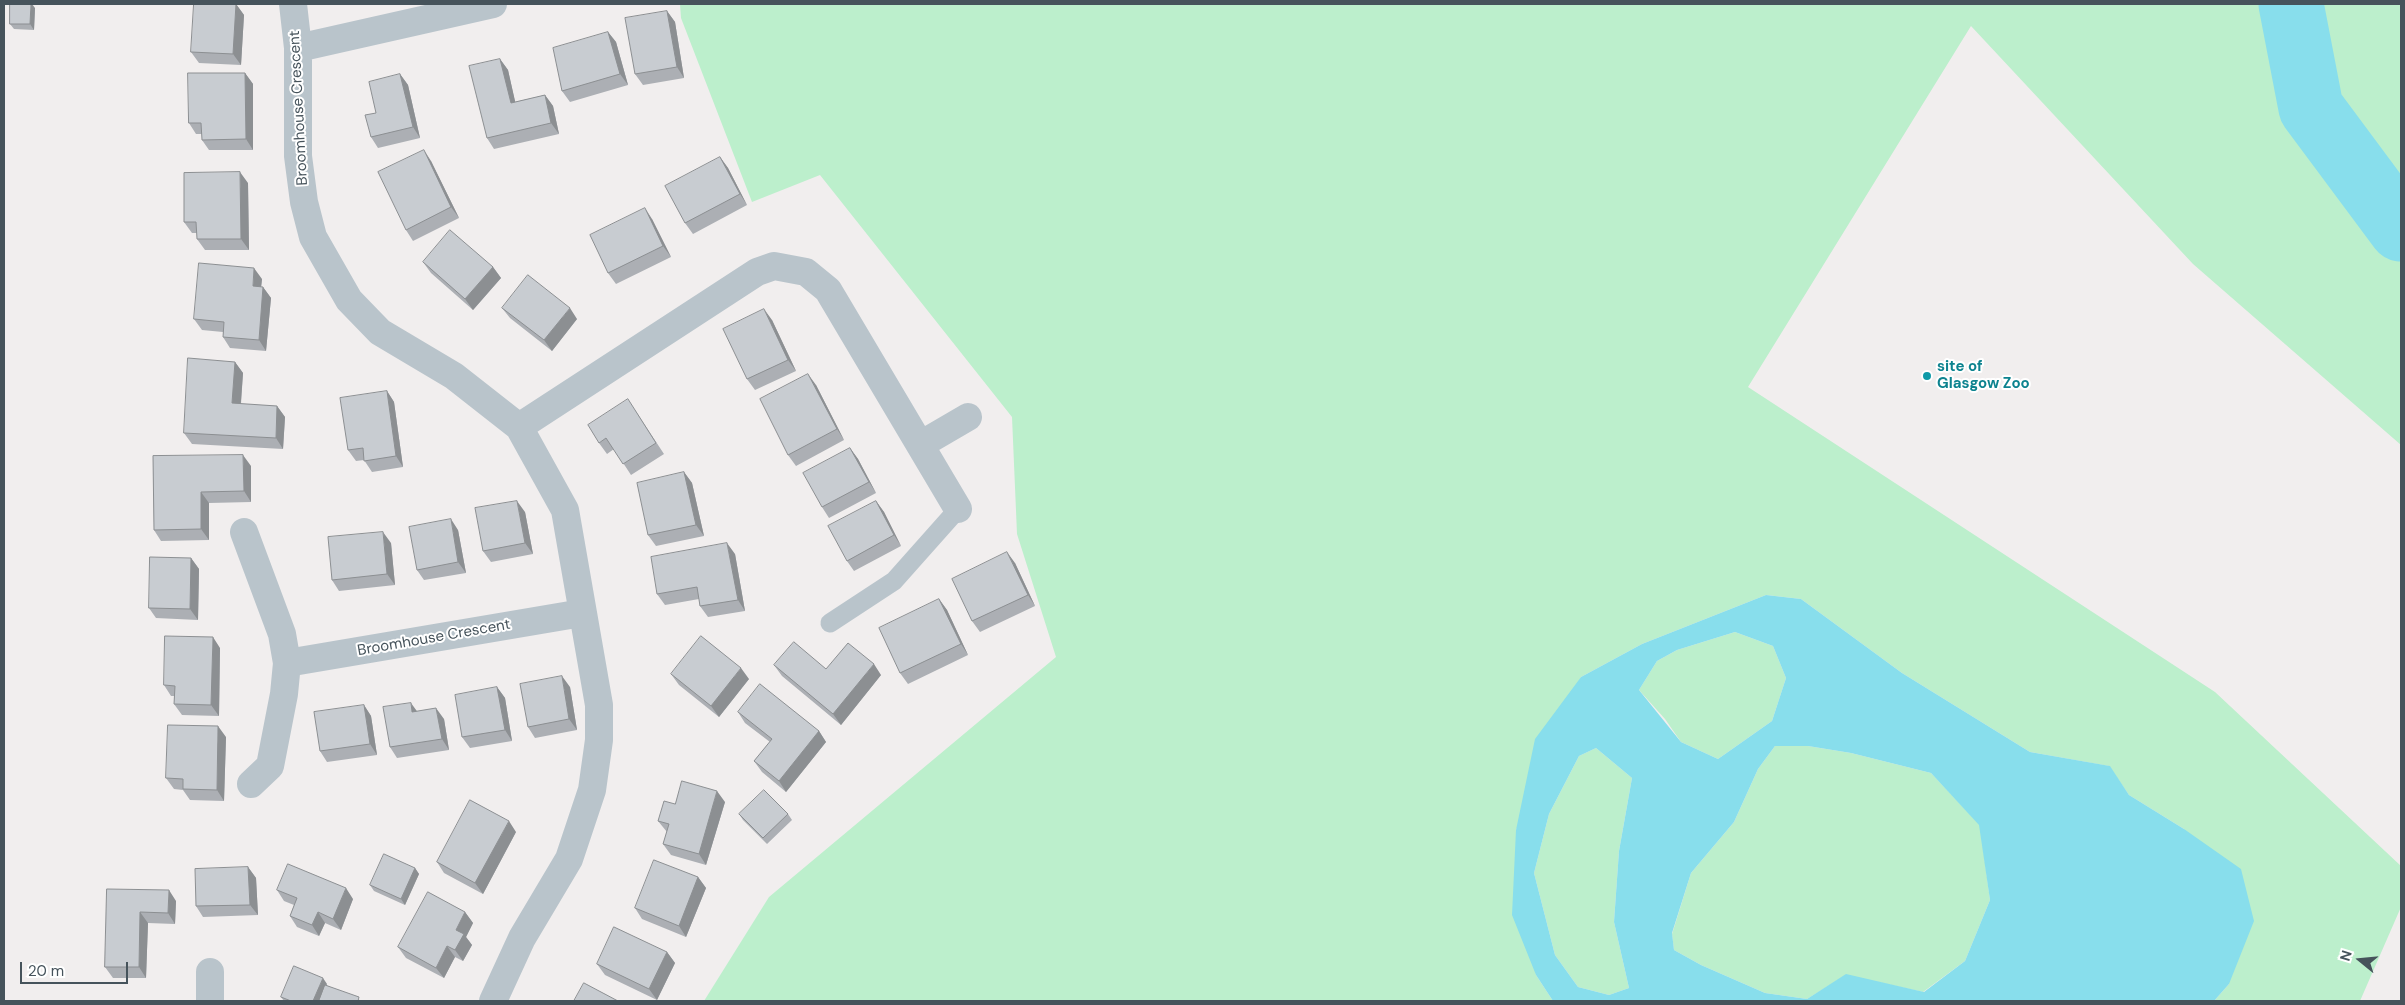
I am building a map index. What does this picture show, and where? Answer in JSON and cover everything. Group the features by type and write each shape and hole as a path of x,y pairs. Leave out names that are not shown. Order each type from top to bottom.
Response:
{"street":[{"name":"Broomhouse Crescent","path":"293,4 298,48 298,156 304,202 313,237 349,300 380,332 454,376 519,427 565,510 599,705 599,740 592,790 569,859 522,938 493,1001"},
{"path":"298,48 493,4"},
{"path":"519,427 757,272 774,266 806,272 828,290 958,509"},
{"path":"920,445 968,417"},
{"path":"244,532 282,634 287,663 284,694 270,766 251,784"},
{"name":"Broomhouse Crescent","path":"287,663 582,613"},
{"path":"210,972 210,1001"}],"lane":[{"path":"830,623 894,581 958,509"}],"green space":[{"path":"680,4 2401,4 2401,445 2193,264 1971,26 1748,387 2215,692 2401,866 2401,907 2360,1001 2214,1001 2229,984 2184,829 2129,795 2109,766 2030,752 1902,673 1801,599 1766,595 1642,644 1581,677 1516,830 1536,975 1553,1001 704,1001 769,897 1056,657 1017,534 1012,417 820,175 752,202 681,18"},
{"path":"1735,632 1773,646 1786,678 1772,721 1718,759 1681,742 1665,719 1639,690 1657,661 1677,650"},
{"path":"1775,746 1808,746 1851,753 1931,773 1980,825 1990,900 1965,961 1923,992 1846,975 1807,999 1765,993 1701,965 1674,950 1672,934 1691,873 1734,822 1758,769"},
{"path":"1596,748 1632,778 1619,851 1614,922 1629,988 1609,995 1578,987 1555,955 1534,873 1549,814 1579,756"}],"water":[{"path":"1766,595 1801,599 1902,673 2030,752 2110,766 2129,795 2184,829 2241,869 2254,921 2229,984 2214,1001 1553,1001 1536,975 1512,915 1516,830 1535,739 1581,677 1642,644","holes":["1735,632 1773,646 1786,678 1772,721 1718,759 1681,742 1639,690 1657,661 1677,650","1775,746 1808,746 1851,753 1931,773 1979,825 1990,900 1965,961 1924,992 1846,974 1807,999 1765,993 1701,965 1674,950 1672,933 1691,873 1734,822 1758,769","1596,748 1632,778 1619,851 1614,922 1629,988 1609,995 1578,987 1555,955 1534,873 1549,814 1579,756"]}],"building":[{"path":"10,4 31,4 30,24 10,24"},
{"path":"194,4 236,4 233,54 191,52"},
{"path":"667,11 677,67 635,74 625,18"},
{"path":"608,32 620,74 562,91 553,48"},
{"path":"500,59 511,103 545,95 551,123 487,138 469,66"},
{"path":"188,73 245,73 246,139 202,140 201,123 189,123"},
{"path":"400,74 413,127 371,137 365,115 376,113 369,82"},
{"path":"424,150 451,207 406,230 378,172"},
{"path":"720,157 740,194 685,223 665,186"},
{"path":"240,172 241,239 197,239 196,222 184,222 184,173"},
{"path":"645,208 663,246 608,273 590,235"},
{"path":"450,230 493,267 465,299 423,262"},
{"path":"199,263 254,268 253,286 263,287 259,340 223,337 224,322 194,319"},
{"path":"528,275 570,308 544,340 502,308"},
{"path":"764,309 788,360 747,379 723,329"},
{"path":"188,358 235,362 232,403 277,406 276,438 184,433"},
{"path":"808,374 837,429 788,455 760,399"},
{"path":"387,391 396,456 364,461 363,448 348,450 340,398"},
{"path":"628,399 656,443 623,464 606,438 599,443 588,425"},
{"path":"850,448 869,482 822,507 803,473"},
{"path":"243,455 244,491 201,492 201,529 154,530 153,456"},
{"path":"684,472 696,525 648,535 637,483"},
{"path":"517,501 525,543 483,551 475,508"},
{"path":"876,501 894,535 847,561 828,526"},
{"path":"451,519 458,562 417,570 409,527"},
{"path":"383,532 387,574 332,580 328,537"},
{"path":"727,543 738,600 700,606 697,587 657,594 651,557"},
{"path":"1007,552 1028,595 972,621 952,579"},
{"path":"150,557 191,558 190,609 149,608"},
{"path":"939,599 961,644 900,673 879,628"},
{"path":"165,636 213,637 211,705 174,704 175,686 164,685"},
{"path":"701,636 741,668 711,706 671,674"},
{"path":"794,642 826,669 848,643 874,664 833,714 774,665"},
{"path":"562,676 569,719 528,727 520,684"},
{"path":"760,684 819,731 779,781 754,761 772,739 738,712"},
{"path":"497,687 505,730 462,737 455,695"},
{"path":"411,703 412,712 436,708 442,739 390,747 383,707"},
{"path":"364,705 370,744 320,751 314,712"},
{"path":"168,725 218,726 217,790 183,789 183,779 166,778"},
{"path":"682,781 717,791 699,854 663,844 669,824 658,821 664,801 675,804"},
{"path":"764,790 788,814 763,838 739,814"},
{"path":"470,800 509,821 475,883 437,862"},
{"path":"384,854 415,868 401,899 370,885"},
{"path":"654,860 698,877 679,926 635,908"},
{"path":"288,864 346,888 333,919 318,912 312,925 290,916 297,898 277,890"},
{"path":"248,867 250,905 196,906 195,869"},
{"path":"107,889 169,890 168,913 140,912 139,967 105,967"},
{"path":"428,892 465,912 456,930 464,934 455,950 447,946 436,968 398,947"},
{"path":"614,927 667,952 649,989 597,964"},
{"path":"294,966 323,978 313,1001 291,1001 281,997"},
{"path":"584,983 618,1001 574,1001"},
{"path":"325,985 359,997 358,1001 319,1001"}],"waterway":[{"path":"2291,4 2311,108 2401,229"}],"place":[{"name":"site of Glasgow Zoo","path":"1927,376"}]}
